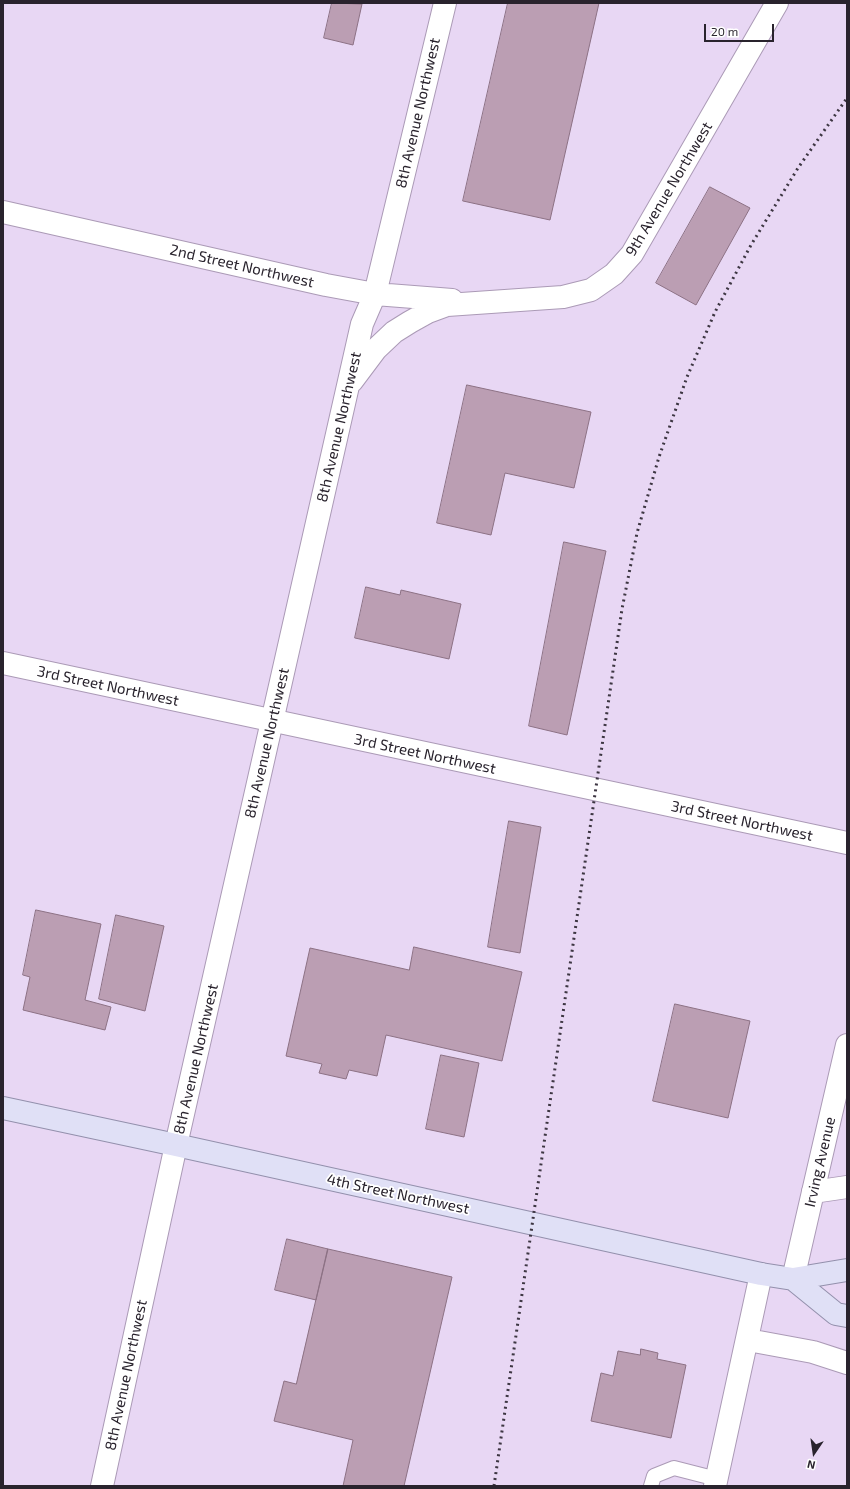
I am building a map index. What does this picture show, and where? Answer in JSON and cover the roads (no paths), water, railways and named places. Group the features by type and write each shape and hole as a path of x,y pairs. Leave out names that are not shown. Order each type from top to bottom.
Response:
{"main road":[{"name":"4th Street Northwest","path":"3,1108 761,1274 793,1279"},
{"path":"793,1279 847,1270"},
{"path":"793,1279 836,1314 847,1316"}],"street":[{"name":"8th Avenue Northwest","path":"102,1486 176,1145 362,324 375,294 445,3"},
{"name":"9th Avenue Northwest","path":"483,302 563,297 590,290 614,274 632,254 777,3"},
{"name":"2nd Street Northwest","path":"3,212 375,294 483,302"},
{"path":"348,386 376,349 394,332 410,322 428,312 447,305 483,302"},
{"name":"3rd Street Northwest","path":"3,663 847,843"},
{"name":"Irving Avenue","path":"793,1279 847,1045"},
{"path":"813,1192 847,1187"},
{"path":"716,1483 761,1274"},
{"path":"748,1340 813,1352 847,1363"}],"lane":[{"path":"651,1486 654,1476 674,1468 716,1483"}],"railway":[{"path":"494,1486 622,609 637,533 659,457 687,377 715,312 751,245 798,168 847,98"}]}
